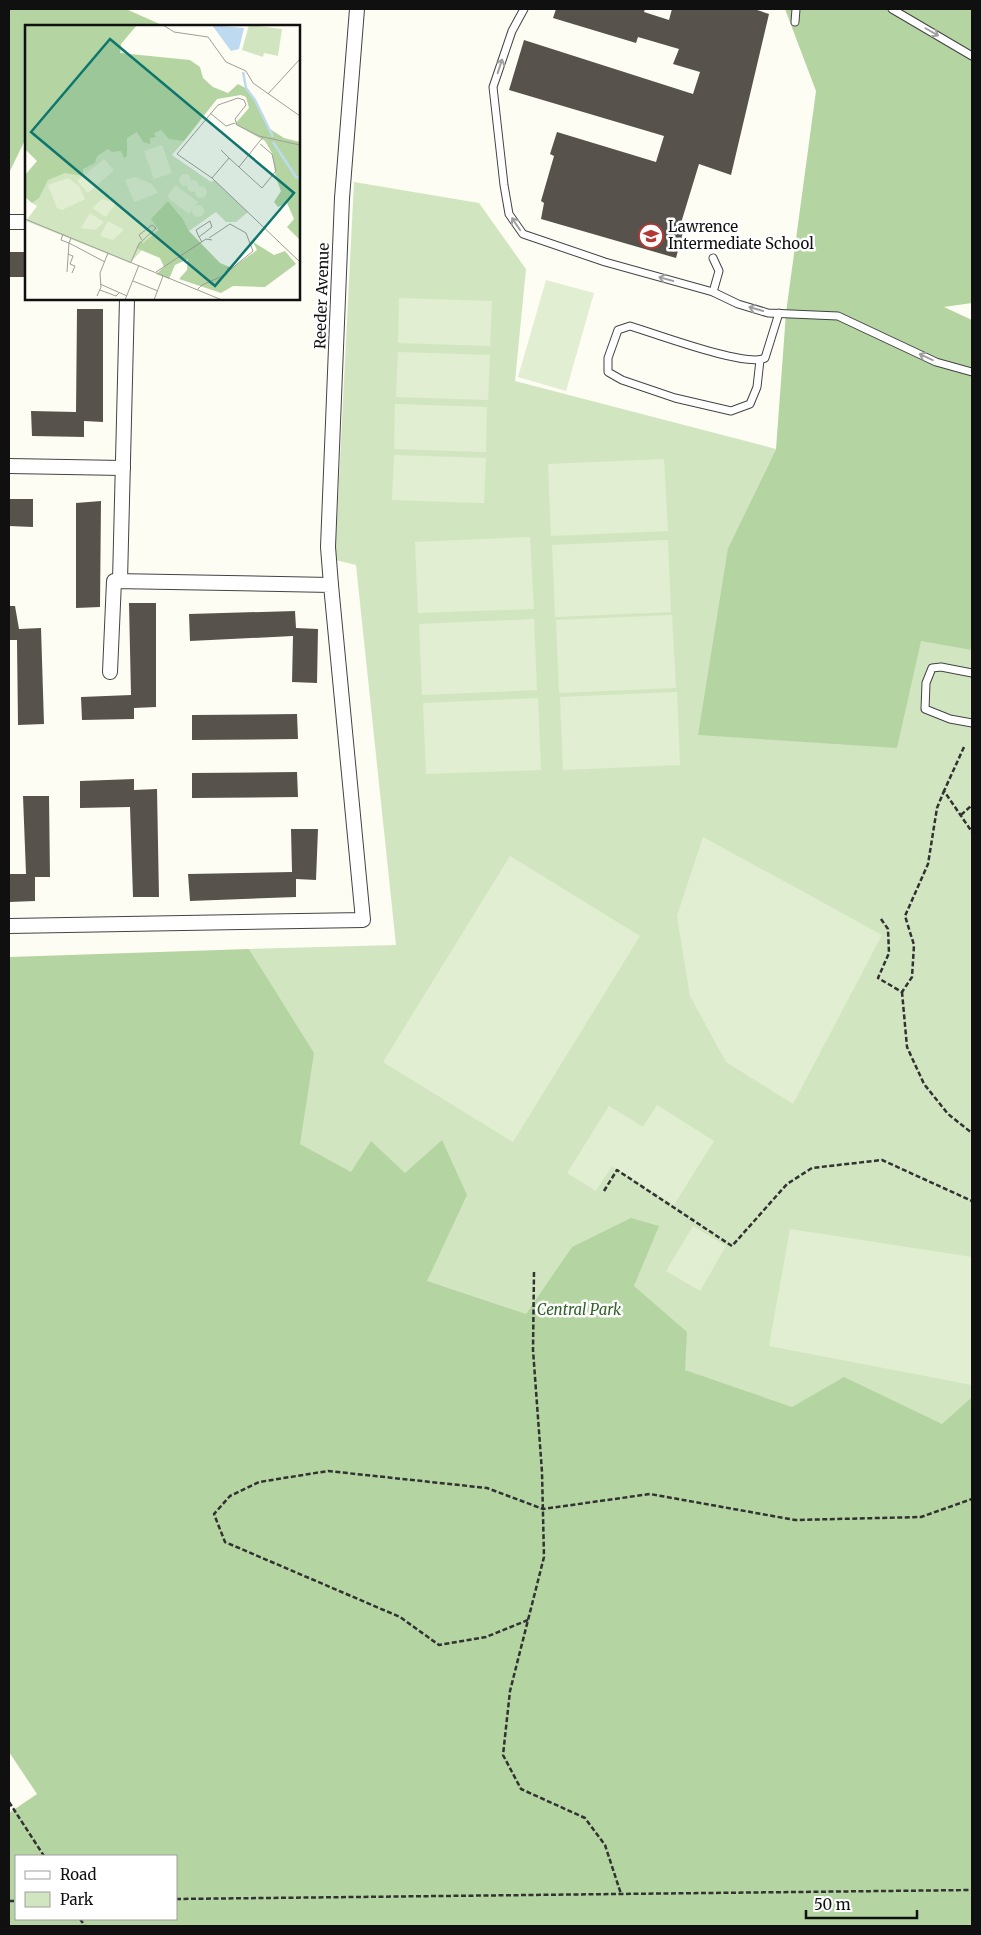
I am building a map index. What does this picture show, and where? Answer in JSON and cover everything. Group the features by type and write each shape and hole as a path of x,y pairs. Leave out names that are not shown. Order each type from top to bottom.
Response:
{"street":[{"name":"Reeder Avenue","path":"9,926 363,920 328,547 342,198 357,9"},
{"path":"9,222 25,222"},
{"path":"120,581 127,300"},
{"path":"9,466 123,468"},
{"path":"110,672 114,581 331,585"}],"lane":[{"path":"524,9 512,31 493,87 509,214 522,234 605,262 713,292 738,304 768,312 838,316 936,362 972,372"},
{"path":"795,22 796,9"},
{"path":"892,9 972,56"},
{"path":"713,258 719,271 713,292"},
{"path":"760,360 757,387 750,404 731,411 675,398 622,380 608,372 608,358 618,330 630,326 740,359 760,360 765,358 778,313"},
{"path":"972,673 941,667 932,668 926,683 925,709 950,719 972,723"}],"path":[{"path":"964,747 937,808 928,864 905,916 914,945 912,978 902,992 907,1047 924,1084 948,1114 972,1133"},
{"path":"944,791 972,832"},
{"path":"961,815 972,805"},
{"path":"880,919 888,929 889,953 878,978 902,992"},
{"path":"604,1191 617,1170 732,1246 788,1184 812,1168 882,1160 972,1201"},
{"path":"534,1272 533,1350 543,1509 544,1557 510,1691 503,1755 521,1789 585,1818 606,1846 621,1894"},
{"path":"528,1620 486,1637 440,1645 400,1617 225,1542 214,1514 230,1496 259,1482 328,1471 487,1488 543,1509 650,1494 795,1520 921,1517 972,1499"},
{"path":"9,1802 43,1855"},
{"path":"178,1899 972,1890"}],"green space":[{"path":"9,9 126,9 162,25 25,25 25,140 9,173"},
{"path":"785,9 972,9 972,303 944,307 972,320 972,650 921,641 897,748 698,735 728,548 776,449 786,313 816,91"},
{"name":"Central Park","path":"354,182 479,203 526,269 515,381 776,449 728,548 912,633 972,639 972,1850 9,972 257,962 249,949 396,945 356,565 335,560"},
{"path":"546,280 594,293 566,391 518,377"},
{"path":"399,298 492,301 490,346 398,343"},
{"path":"398,352 490,355 488,400 396,397"},
{"path":"395,404 487,407 486,452 394,449"},
{"path":"394,455 486,458 484,503 392,500"},
{"path":"664,459 668,531 551,536 548,464"},
{"path":"530,537 534,609 418,613 415,542"},
{"path":"668,540 671,612 555,617 552,545"},
{"path":"672,615 676,688 559,693 556,620"},
{"path":"534,619 537,690 422,695 419,624"},
{"path":"677,692 680,765 563,770 560,697"},
{"path":"538,698 541,770 426,774 423,703"},
{"path":"703,837 882,935 793,1104 726,1062 690,996 677,916"},
{"path":"510,856 640,936 513,1142 383,1062"},
{"path":"249,949 314,1053 300,1144 351,1172 371,1141 405,1173 442,1140 467,1195 427,1281 526,1314 572,1247 631,1218 659,1226 634,1286 687,1332 685,1370 792,1407 844,1377 942,1424 972,1397 972,1926 9,1926 9,1813 37,1794 9,1752 9,957"},
{"path":"657,1105 714,1141 674,1205 612,1166 596,1191 567,1173 609,1106 643,1127"},
{"path":"693,1226 726,1246 700,1291 666,1271"},
{"path":"790,1229 972,1257 972,1385 769,1346"}],"building":[{"name":"Lawrence Intermediate School","path":"556,9 645,9 644,12 669,20 672,9 754,9 769,14 731,175 699,164 681,223 685,225 676,258 541,219 544,203 541,201 554,156 550,154 557,132 656,162 664,136 509,90 524,40 693,94 700,72 673,64 679,49 638,37 636,43 553,18"},
{"path":"9,252 25,252 25,277 9,277"},
{"path":"77,309 103,309 103,422 84,421 84,437 32,436 31,411 76,412"},
{"path":"9,499 33,499 33,527 9,526"},
{"path":"101,501 100,607 76,608 76,503"},
{"path":"129,603 156,603 156,707 134,708 134,719 82,720 81,697 131,695"},
{"path":"9,606 15,606 19,629 41,628 44,724 18,725 17,640 9,640"},
{"path":"295,611 296,628 318,629 317,683 292,682 293,636 190,641 189,614"},
{"path":"297,714 298,739 192,740 192,715"},
{"path":"297,772 298,797 192,798 192,773"},
{"path":"134,779 134,790 157,789 159,897 133,897 130,807 80,808 80,781"},
{"path":"23,796 49,796 50,877 35,877 35,901 9,902 9,874 26,874"},
{"path":"291,829 318,829 316,880 296,879 296,897 190,901 188,874 292,872"}],"place":[{"name":"Lawrence Intermediate School","path":"651,236"}]}
